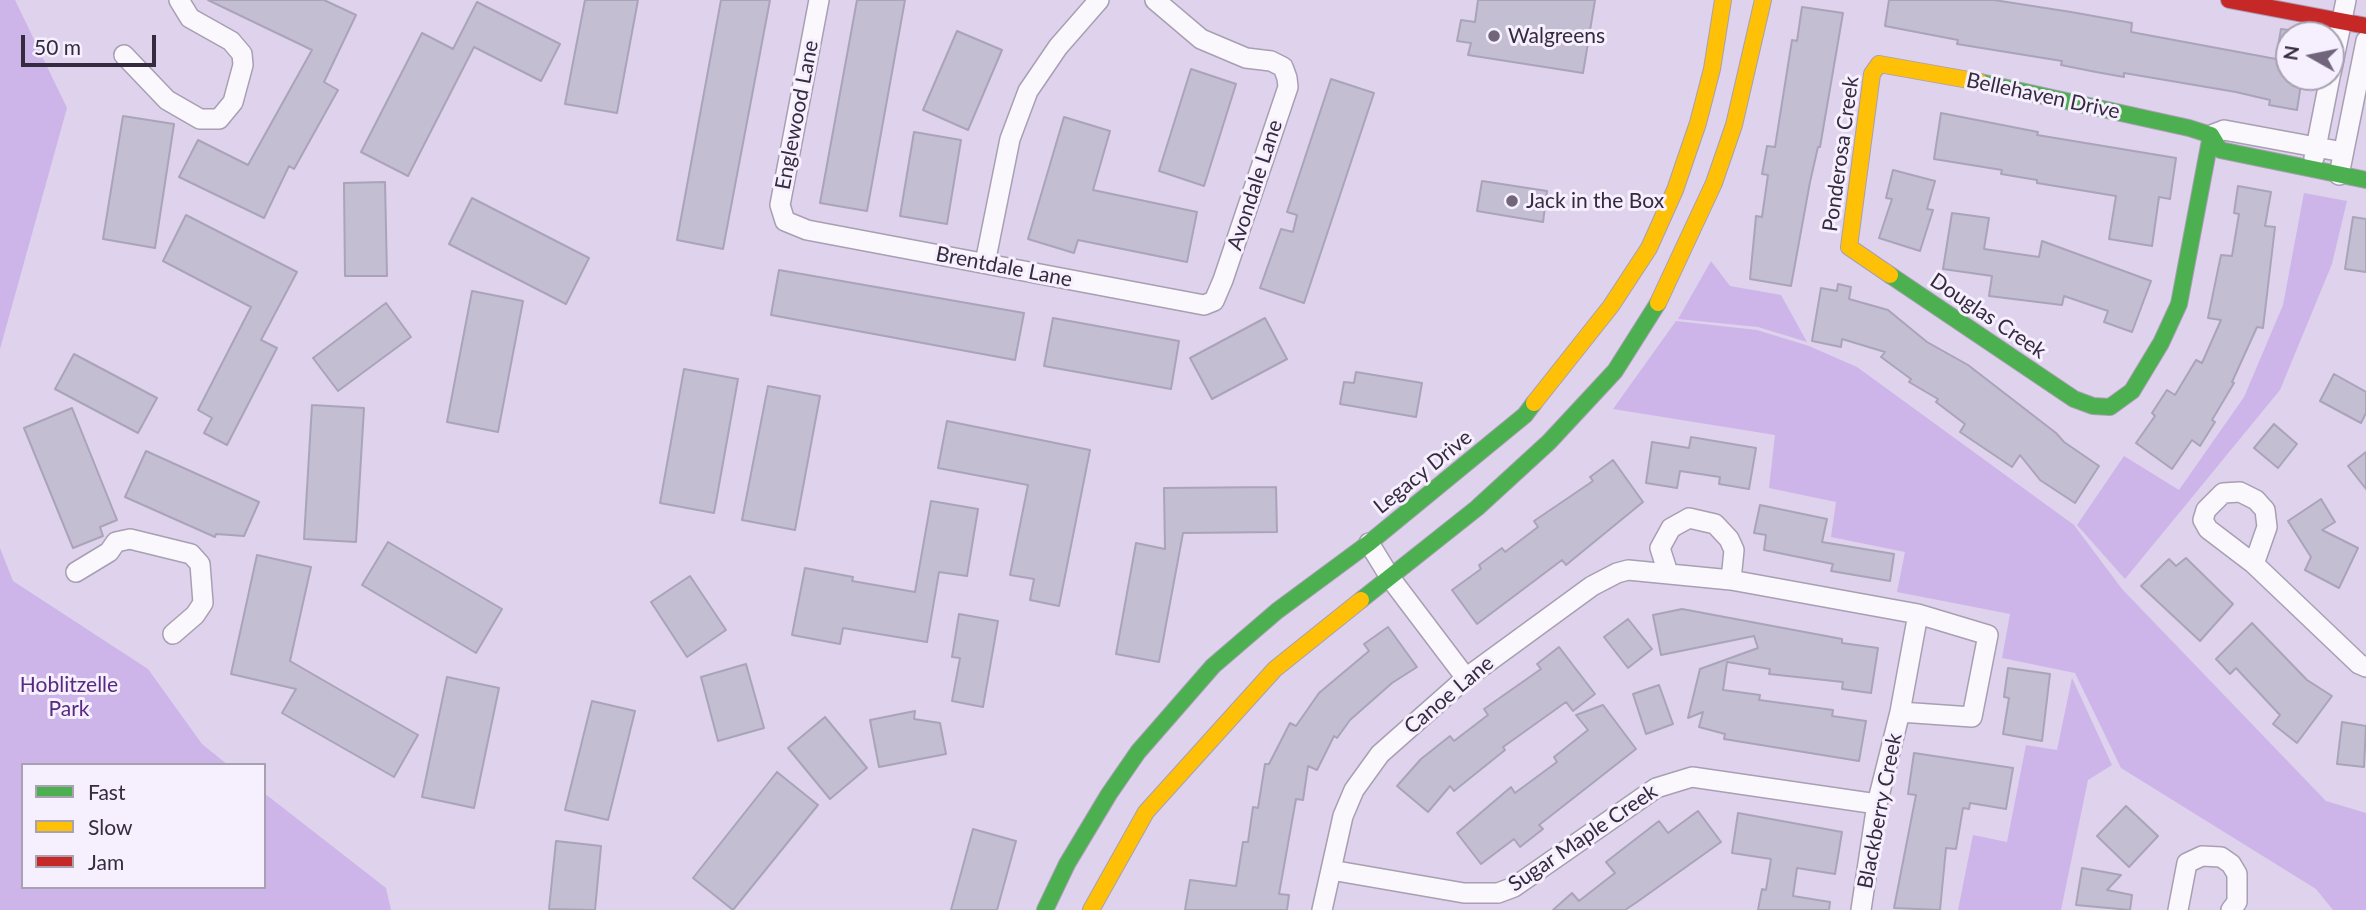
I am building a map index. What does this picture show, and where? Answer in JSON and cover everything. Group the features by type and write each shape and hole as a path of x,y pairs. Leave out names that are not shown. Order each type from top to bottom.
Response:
{"main road":[{"name":"Legacy Drive","path":"1091,910 1128,803 1139,752 1213,666 1277,611 1369,543 1525,415 1611,306 1649,248 1675,190 1698,123 1712,69 1723,0"},
{"name":"Legacy Drive","path":"1045,910 1067,864 1128,803 1275,668 1391,579 1477,508 1549,442 1615,371 1639,335 1676,267 1714,183 1734,125 1763,0"},
{"path":"2229,0 2341,21"},
{"path":"2345,22 2366,26"},
{"name":"Bellehaven Drive","path":"1875,67 1885,64 1929,71 2189,128 2211,135 2220,150 2366,180"},
{"name":"Ponderosa Creek","path":"1849,247 1861,139 1875,67"},
{"name":"Douglas Creek","path":"1849,247 2074,398 2093,406 2110,407 2132,391 2161,343 2179,304 2211,135"},
{"path":"1649,248 1676,267"}],"street":[{"path":"124,55 167,100 200,119 219,120 233,102 243,65 242,54 230,41 190,18 178,0"},
{"name":"Englewood Lane","path":"793,225 785,221 780,205 819,0"},
{"path":"985,263 1010,139 1028,90 1058,47 1099,0"},
{"name":"Avondale Lane","path":"1155,0 1201,39 1246,58 1271,61 1283,67 1288,87 1214,301"},
{"path":"2341,21 2346,0"},
{"path":"2339,175 2366,41"},
{"path":"2312,170 2328,91"},
{"name":"Bellehaven Drive","path":"2211,135 2224,130 2343,152"},
{"name":"Brentdale Lane","path":"793,225 1204,305 1214,301"},
{"path":"1668,573 1660,548 1671,528 1689,518 1715,524 1729,539 1734,550 1731,580"},
{"path":"76,572 109,552 116,542 130,539 191,554 200,564 203,603 195,615 173,634"},
{"path":"1369,543 1391,579 1466,678"},
{"path":"2254,564 2359,664 2366,667"},
{"name":"Canoe Lane","path":"1322,910 1343,816 1365,773 1380,754 1466,678 1592,586 1628,570 1731,580 1918,614 1988,635"},
{"name":"Blackberry Creek","path":"1861,910 1877,804 1900,712 1918,614"},
{"name":"Blackberry Creek","path":"1900,712 1972,717 1988,635"},
{"name":"Sugar Maple Creek","path":"1331,870 1464,892 1499,893 1514,887 1656,788 1692,777 1877,804"},
{"path":"2178,910 2188,863 2202,856 2221,857 2231,864 2237,874 2237,902 2231,910"}],"green space":[{"path":"0,0 15,0 67,108 0,349"},
{"path":"2304,193 2347,201 2332,264 2280,390 2125,579 2077,525 2124,456 2179,490 2244,397 2283,305"},
{"path":"1711,261 1730,286 1781,295 1807,342 1758,327 1678,319"},
{"path":"1676,321 1757,330 1809,346 1857,367 2074,525 2122,589 2326,801 2366,813 2366,910 2333,910 2316,889 2121,768 2075,673 2002,658 2010,614 1897,592 1905,552 1831,537 1836,502 1769,488 1775,435 1613,409"},
{"name":"Hoblitzelle Park","path":"0,548 13,581 148,669 202,744 226,763 21,763 21,889 266,889 266,795 386,888 391,910 0,910"},
{"path":"2072,678 2112,765 2088,780 2061,910 1958,910 1973,835 2007,842 2026,745 2057,750"}],"building":[{"path":"208,0 324,0 356,15 324,82 338,90 294,169 289,166 264,218 179,177 198,140 248,165 312,50"},
{"path":"585,0 638,0 617,113 565,104"},
{"path":"721,0 770,0 723,249 677,240"},
{"path":"857,0 905,0 867,211 820,203"},
{"name":"Walgreens","path":"1478,0 1595,0 1583,73 1468,55 1471,43 1457,41 1461,20 1475,22"},
{"path":"1889,0 1994,0 2132,23 2131,32 2275,59 2275,91 2300,91 2297,110 2269,105 2270,100 2236,92 2124,73 2124,77 2096,72 2061,65 2062,61 1957,44 1958,40 1885,26"},
{"path":"477,2 560,44 541,81 474,47 408,176 361,152 422,33 453,49"},
{"path":"1802,7 1843,13 1820,147 1810,182 1791,286 1750,279 1756,216 1762,217 1768,175 1762,174 1767,146 1775,147 1792,40 1797,41"},
{"path":"957,31 1002,50 968,130 923,110"},
{"path":"1191,69 1236,84 1204,186 1159,171"},
{"path":"1331,79 1374,93 1304,303 1260,288 1281,229 1293,232 1297,215 1287,212"},
{"path":"1941,113 2038,132 2037,135 2176,158 2170,199 2159,197 2152,246 2109,239 2116,196 2037,183 2037,180 2001,174 2002,170 1934,159"},
{"path":"123,116 174,124 155,248 103,239"},
{"path":"1064,117 1110,131 1093,190 1197,212 1187,262 1078,240 1074,253 1028,239"},
{"path":"914,132 961,140 947,224 900,216"},
{"path":"1893,170 1935,181 1927,209 1933,210 1920,251 1879,238 1892,199 1886,198"},
{"name":"Jack in the Box","path":"1482,181 1547,191 1543,222 1477,211"},
{"path":"385,182 387,276 345,276 344,183"},
{"path":"2238,186 2271,192 2265,226 2275,227 2263,328 2257,327 2232,382 2234,383 2200,446 2192,440 2172,469 2136,443 2155,416 2152,413 2167,390 2175,395 2196,360 2202,363 2221,320 2208,318 2221,255 2232,256 2239,214 2234,213"},
{"path":"472,198 589,258 566,304 449,244"},
{"path":"1952,213 1989,218 1984,249 2039,257 2042,241 2151,281 2132,332 2104,322 2108,311 2064,296 2062,305 1989,296 1992,276 1943,269"},
{"path":"186,215 297,272 261,340 277,348 227,445 204,433 212,418 198,410 251,307 163,261"},
{"path":"2353,217 2366,219 2366,272 2345,269"},
{"path":"779,270 1024,313 1015,360 771,315"},
{"path":"1838,284 1851,287 1849,299 1888,310 1927,342 1968,365 2064,442 2099,466 2075,503 2040,480 2020,455 2012,467 1960,432 1965,424 1936,402 1938,399 1909,382 1911,379 1881,357 1885,352 1842,339 1841,347 1812,341 1821,288 1837,291"},
{"path":"472,291 523,301 498,432 447,422"},
{"path":"386,303 411,337 338,391 313,358"},
{"path":"1053,318 1179,341 1171,389 1044,366"},
{"path":"1265,318 1287,359 1212,399 1190,358"},
{"path":"74,354 157,398 138,433 55,389"},
{"path":"684,369 738,379 714,513 660,503"},
{"path":"1356,372 1422,383 1416,417 1340,404 1344,382 1354,383"},
{"path":"2334,374 2366,392 2366,413 2361,423 2320,401"},
{"path":"768,386 820,396 795,530 742,520"},
{"path":"312,405 364,408 356,542 304,539"},
{"path":"72,408 117,520 100,527 103,536 73,548 24,428"},
{"path":"947,421 1090,450 1059,606 1030,600 1034,579 1010,575 1028,485 938,468"},
{"path":"2274,424 2297,444 2278,468 2254,448"},
{"path":"1691,437 1756,448 1749,489 1719,484 1720,477 1680,471 1677,488 1646,483 1652,442 1689,448"},
{"path":"146,451 259,502 244,536 216,534 215,537 125,497"},
{"path":"2366,452 2366,489 2348,466"},
{"path":"1613,460 1643,502 1566,565 1562,560 1477,624 1452,590 1481,569 1479,565 1502,548 1505,552 1538,527 1534,521 1593,481 1590,477"},
{"path":"1276,487 1277,532 1183,533 1159,662 1116,654 1136,543 1165,549 1164,488"},
{"path":"2321,499 2335,522 2322,530 2358,548 2339,588 2305,570 2311,557 2288,521"},
{"path":"931,501 978,509 967,576 939,572 927,642 843,628 840,644 792,635 805,568 853,577 852,581 915,592"},
{"path":"1760,505 1827,519 1822,542 1894,554 1890,581 1831,571 1833,564 1764,550 1766,535 1754,533"},
{"path":"388,542 502,609 476,653 362,585"},
{"path":"257,555 311,567 290,661 418,735 394,777 282,713 296,689 231,674"},
{"path":"2186,558 2233,604 2200,641 2141,586 2169,559 2176,566"},
{"path":"690,576 726,630 687,657 651,602"},
{"path":"1682,609 1842,639 1842,643 1878,648 1871,693 1842,689 1843,682 1769,674 1770,669 1727,662 1723,690 1760,695 1759,700 1833,710 1832,716 1866,721 1859,761 1724,739 1725,734 1699,727 1703,712 1688,718 1700,669 1758,648 1754,636 1661,655 1653,615"},
{"path":"959,614 998,621 983,707 952,701 960,658 952,657"},
{"path":"1628,619 1652,649 1628,668 1604,637"},
{"path":"2252,623 2307,680 2332,696 2297,743 2273,724 2280,715 2236,668 2230,674 2216,659"},
{"path":"1388,627 1417,667 1392,683 1350,720 1337,738 1334,736 1317,770 1308,766 1303,800 1296,799 1279,894 1289,895 1287,910 1185,910 1190,880 1236,886 1243,842 1248,842 1253,807 1258,808 1265,764 1269,764 1290,723 1296,726 1319,693 1369,651 1364,644"},
{"path":"1559,647 1595,694 1573,711 1566,702 1503,747 1505,750 1454,791 1450,786 1428,812 1397,786 1421,759 1450,736 1454,741 1488,715 1484,709 1541,669 1537,664"},
{"path":"746,664 764,728 718,741 701,677"},
{"path":"2008,668 2050,674 2042,741 2003,734 2009,698 2004,697"},
{"path":"447,677 499,688 474,808 422,797"},
{"path":"1659,685 1673,724 1646,734 1633,694"},
{"path":"592,701 635,711 608,820 565,810"},
{"path":"1603,705 1636,749 1539,825 1543,829 1520,847 1514,839 1481,864 1457,833 1511,787 1515,793 1557,762 1554,757 1588,730 1576,715"},
{"path":"915,711 914,719 940,723 946,754 879,767 870,720"},
{"path":"825,717 867,768 830,799 788,748"},
{"path":"2342,722 2366,726 2364,767 2337,764"},
{"path":"1914,753 2013,768 2006,809 1970,803 1969,809 1963,808 1956,849 1946,848 1940,910 1894,908 1916,795 1908,794"},
{"path":"777,772 818,805 733,910 693,878"},
{"path":"2126,806 2158,836 2129,867 2097,836"},
{"path":"1698,811 1721,842 1637,902 1625,910 1553,910 1572,893 1579,901 1615,873 1606,862 1659,821 1668,833"},
{"path":"1738,813 1842,832 1835,874 1797,868 1793,896 1830,902 1829,910 1758,910 1762,889 1766,890 1771,859 1732,853"},
{"path":"973,829 1016,841 997,910 951,910"},
{"path":"556,841 601,846 595,910 549,909"},
{"path":"2082,868 2121,875 2107,890 2132,895 2130,910 2076,905"}],"traffic: fast":[{"path":"1980,82 2189,128 2211,135 2220,150 2366,180"},
{"path":"1890,275 2074,399 2093,406 2110,407 2132,391 2161,343 2179,304 2211,135"},
{"path":"1361,600 1477,508 1549,442 1615,371 1658,303"},
{"path":"1045,910 1067,864 1109,794 1138,752 1213,666 1277,611 1369,543 1525,415 1534,403"}],"traffic: slow":[{"path":"1534,403 1611,306 1649,248 1675,190 1698,123 1712,69 1723,0"},
{"path":"1658,303 1714,183 1734,125 1763,0"},
{"path":"1890,275 1849,247 1872,74 1879,64 1980,82"},
{"path":"1091,910 1146,812 1275,669 1361,600"}],"traffic: jam":[{"path":"2229,0 2366,26"}],"place":[{"name":"Walgreens","path":"1494,36"},
{"name":"Jack in the Box","path":"1512,201"}]}
